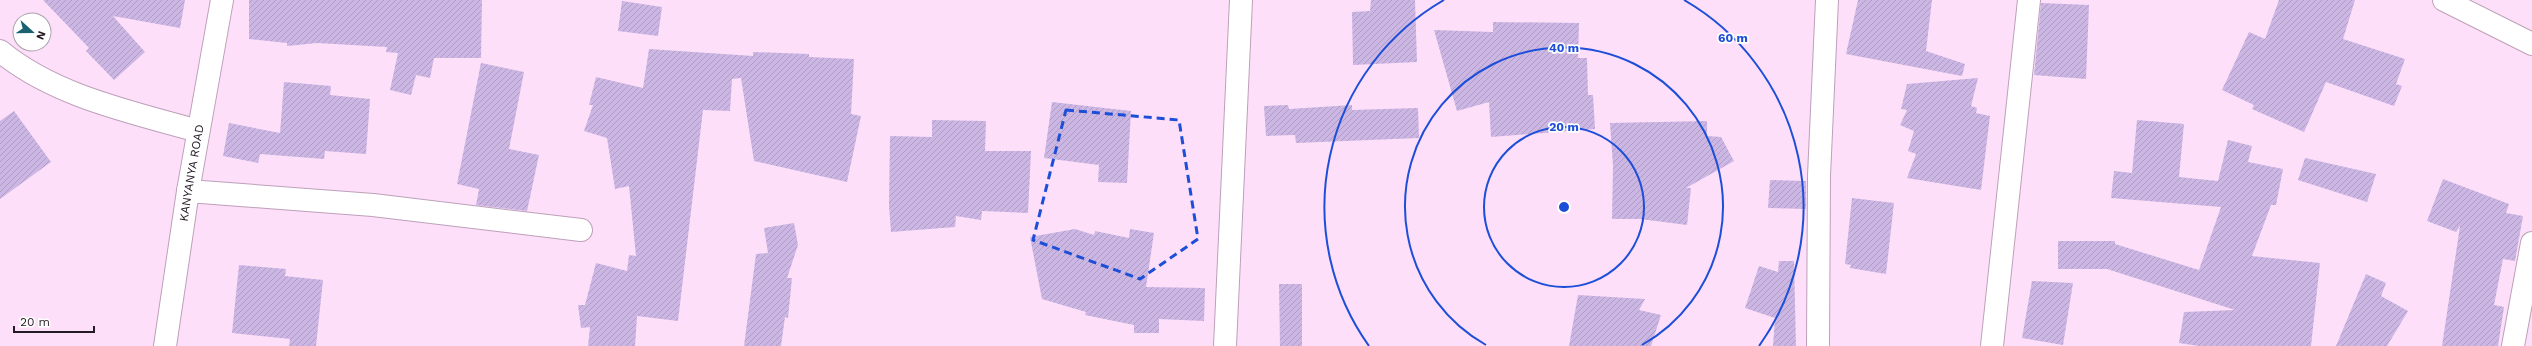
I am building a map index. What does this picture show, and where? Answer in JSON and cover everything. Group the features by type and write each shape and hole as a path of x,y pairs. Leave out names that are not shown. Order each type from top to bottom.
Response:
{"street":[{"name":"KANYANYA ROAD","path":"164,346 198,131 222,0"},
{"path":"1225,346 1241,0"},
{"path":"1818,346 1819,176 1826,0"},
{"path":"1992,346 2029,0"},
{"path":"2444,0 2532,44"},
{"path":"0,51 20,68 75,93 198,131"},
{"path":"188,191 373,205 500,222 580,230"},
{"path":"2513,346 2532,243"}],"highlighted area":[{"path":"1066,110 1179,120 1198,239 1140,279 1033,240"}],"building":[{"path":"43,0 185,0 180,28 113,16 145,52 114,80 86,51 89,48"},
{"path":"249,0 482,0 481,58 434,58 430,78 416,75 411,95 390,90 398,53 386,52 387,47 317,43 287,46 287,43 249,39"},
{"path":"1371,0 1415,0 1417,62 1353,65 1352,12 1370,11"},
{"path":"1858,0 1932,0 1926,51 1965,64 1962,76 1846,54"},
{"path":"2279,0 2355,0 2343,39 2405,59 2396,84 2402,86 2394,106 2326,82 2304,132 2252,109 2254,105 2222,90 2249,32 2265,39"},
{"path":"622,1 662,7 658,36 618,31"},
{"path":"2041,3 2089,5 2086,79 2034,75"},
{"path":"1493,22 1579,23 1578,58 1587,58 1588,95 1593,95 1595,129 1491,137 1489,102 1457,111 1434,30 1493,32"},
{"path":"649,49 753,56 753,52 809,54 809,57 854,59 851,114 861,116 847,182 754,161 741,78 732,79 730,111 703,110 678,321 637,316 635,346 588,346 590,327 581,328 578,305 585,305 596,263 627,271 629,255 636,256 629,186 615,189 607,138 584,131 593,105 589,105 596,77 643,88"},
{"path":"481,63 524,72 509,149 539,155 527,211 476,205 479,189 457,184"},
{"path":"1978,78 1971,106 1977,108 1976,113 1990,116 1981,190 1907,178 1916,154 1908,151 1914,131 1900,125 1907,110 1901,109 1907,84"},
{"path":"284,82 331,86 330,95 370,99 366,154 325,151 324,159 260,154 258,163 223,156 229,123 280,133"},
{"path":"1052,102 1131,111 1127,183 1098,182 1099,165 1044,158"},
{"path":"1288,105 1289,109 1352,105 1352,110 1418,108 1419,138 1296,143 1295,135 1266,136 1264,106"},
{"path":"14,111 51,162 0,199 0,121"},
{"path":"932,120 986,121 985,151 1031,151 1028,213 982,211 981,220 956,216 955,227 891,232 889,206 890,136 932,137"},
{"path":"2137,120 2184,124 2179,177 2218,181 2228,140 2252,146 2248,162 2283,169 2276,205 2271,205 2252,256 2320,263 2311,346 2199,346 2179,343 2184,312 2235,310 2107,269 2058,269 2058,241 2115,241 2115,244 2199,270 2221,207 2111,198 2114,171 2132,173"},
{"path":"1707,121 1707,136 1721,137 1734,161 1686,188 1691,188 1687,225 1640,219 1612,219 1613,166 1610,123"},
{"path":"2305,158 2376,174 2367,202 2298,180"},
{"path":"2443,179 2509,204 2506,213 2523,216 2515,261 2503,259 2494,305 2504,307 2498,346 2442,346 2460,226 2456,232 2427,221"},
{"path":"1770,180 1806,181 1806,209 1768,208"},
{"path":"1852,198 1894,203 1886,274 1850,268 1851,265 1845,264"},
{"path":"794,223 798,245 787,278 792,278 788,318 785,317 781,346 744,346 756,254 768,253 764,228"},
{"path":"1075,229 1094,235 1095,231 1129,238 1130,229 1154,233 1146,287 1205,288 1204,321 1159,319 1159,333 1134,333 1134,325 1085,315 1086,312 1042,299 1030,237"},
{"path":"1779,261 1794,261 1796,346 1773,346 1775,318 1745,308 1759,266 1778,272"},
{"path":"239,265 286,269 285,276 323,280 316,346 289,346 290,339 232,333"},
{"path":"2366,274 2386,283 2381,296 2408,311 2387,346 2336,346"},
{"path":"2032,281 2073,283 2063,345 2022,338"},
{"path":"1279,284 1302,284 1302,346 1280,346"},
{"path":"1578,295 1645,299 1639,310 1661,315 1651,346 1569,346"}]}
